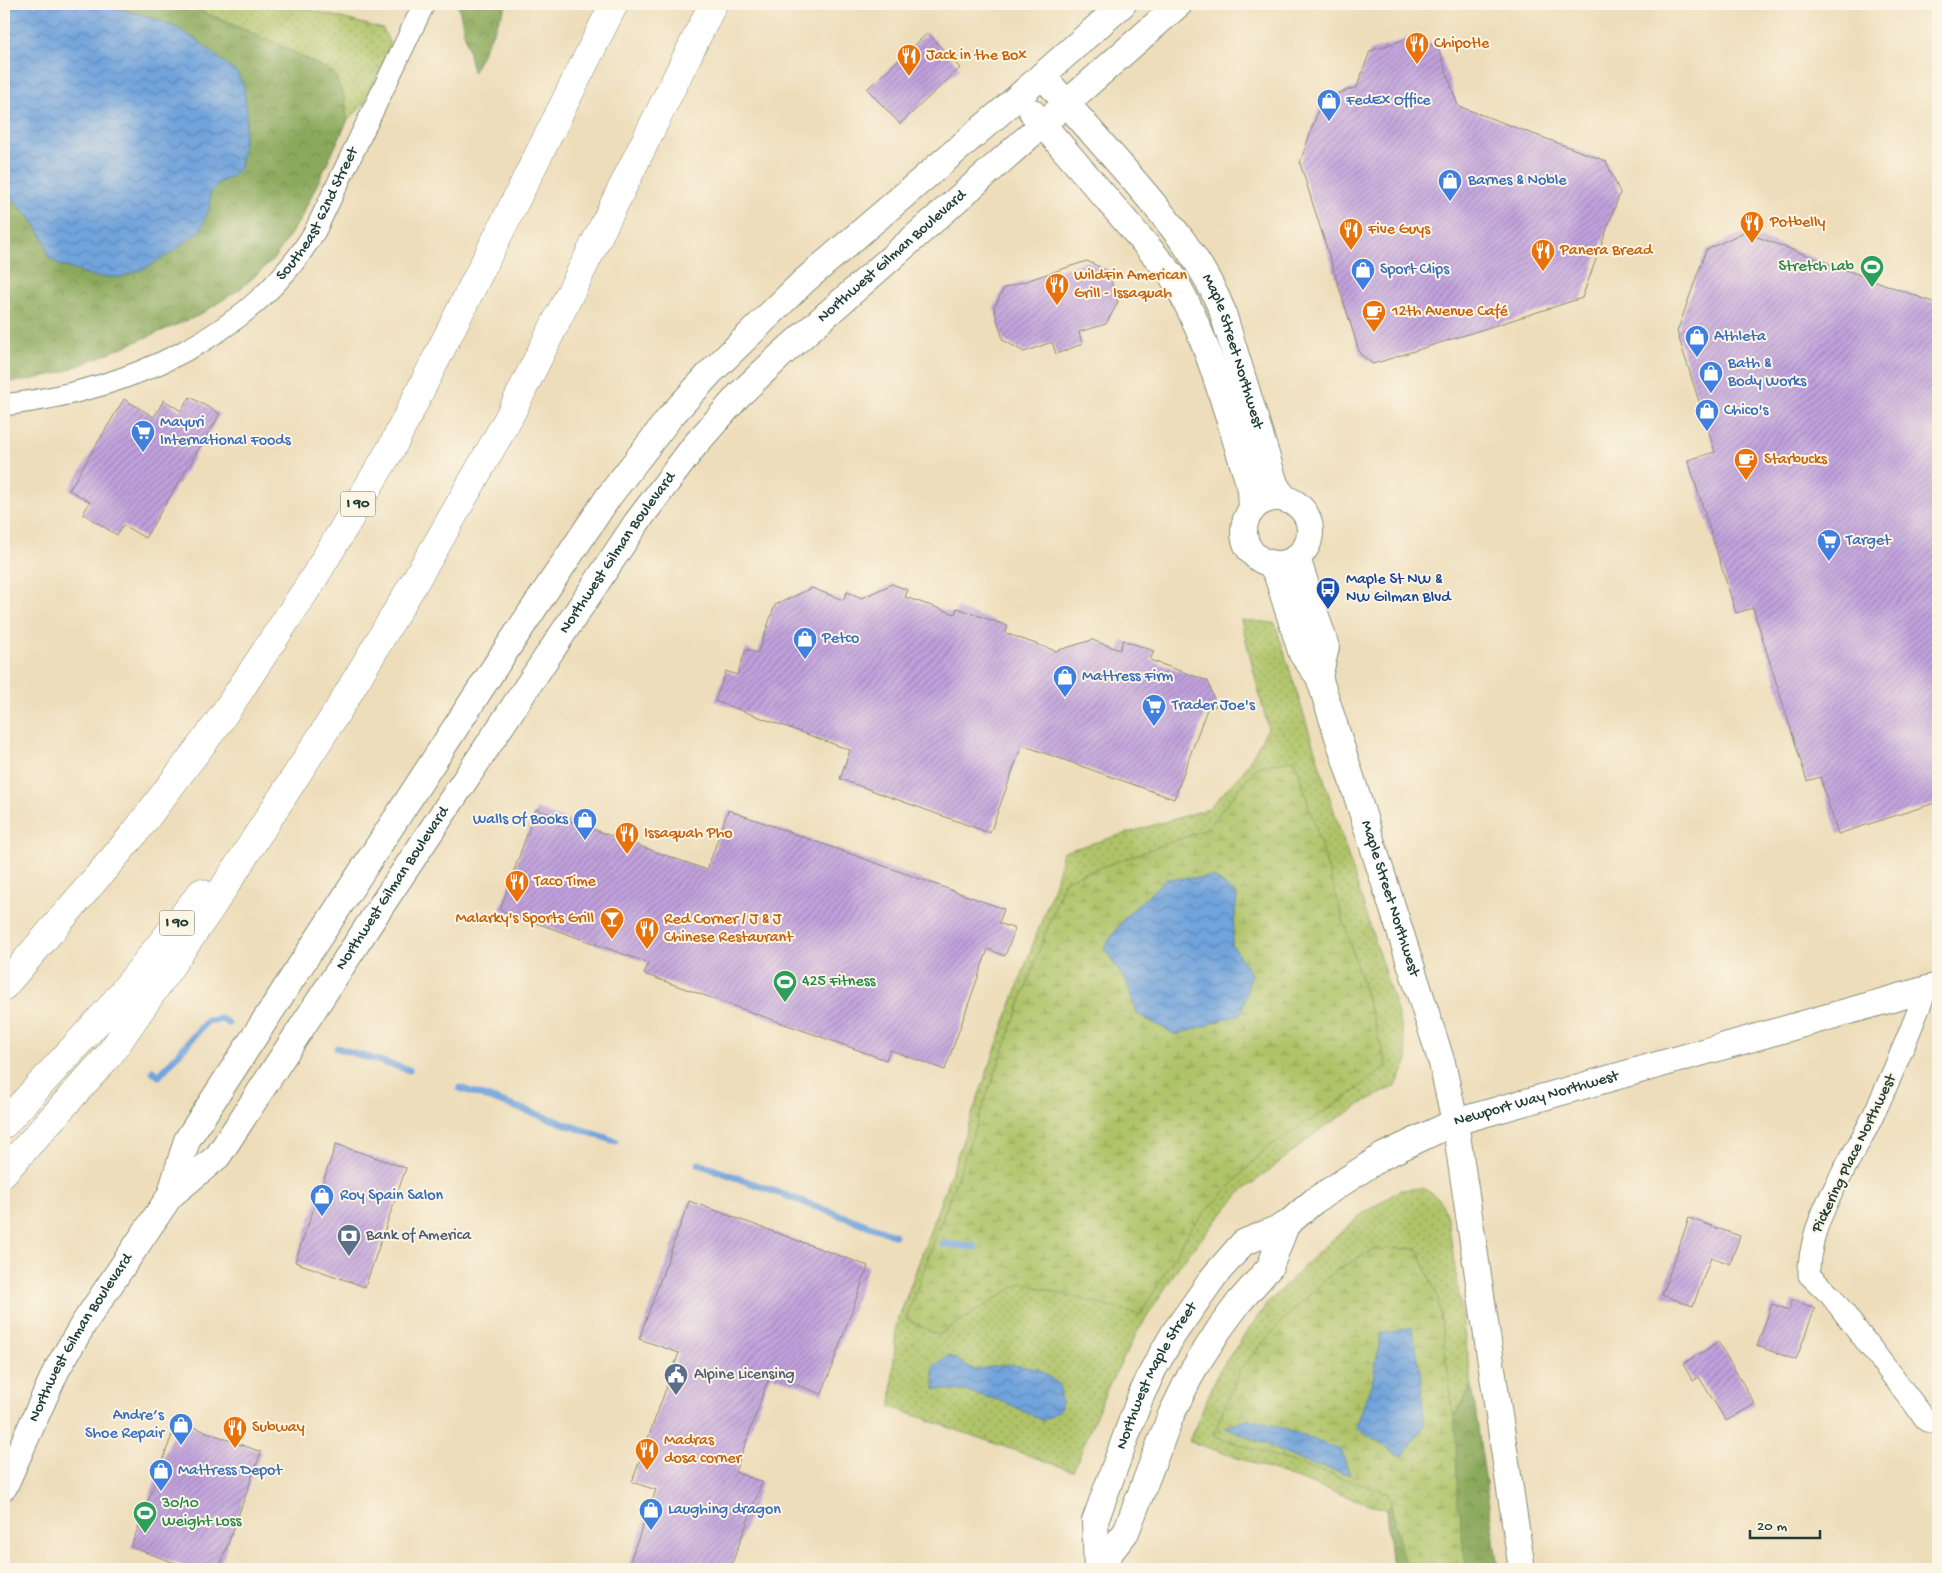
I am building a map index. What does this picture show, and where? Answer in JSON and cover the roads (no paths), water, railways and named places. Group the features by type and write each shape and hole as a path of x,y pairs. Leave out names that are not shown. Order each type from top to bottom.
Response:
{"highway":[{"name":"I 90","path":"4,986 30,958 134,834 218,723 312,581 392,447 614,4"},
{"name":"I 90","path":"4,1124 111,1007 220,868 337,712 509,417 713,4"},
{"path":"4,1172 109,1055 212,906 337,712"},
{"path":"4,980 30,958"}],"street":[{"name":"Southeast 62nd Street","path":"4,405 88,389 148,368 185,351 222,330 256,302 294,264 324,215 424,4"},
{"name":"Northwest Gilman Boulevard","path":"170,1196 187,1140 192,1132 500,659 609,496 670,417 711,372 782,302 1123,4"},
{"name":"Northwest Gilman Boulevard","path":"4,1487 42,1400 70,1345 170,1196 218,1156 537,670 637,522 695,445 739,396 782,354 1179,4"},
{"name":"Maple Street Northwest","path":"1042,76 1167,220 1199,263 1213,288 1222,310 1275,484 1278,491 1287,500"},
{"name":"Maple Street Northwest","path":"1019,96 1171,274 1179,288 1196,324 1209,359 1252,489 1252,510"},
{"path":"1277,498 1287,500 1300,508 1308,520 1308,539 1299,555 1290,561 1280,564 1270,563 1258,557 1246,542 1245,521 1259,503 1277,498"},
{"path":"1299,555 1299,564 1326,647 1319,677"},
{"name":"Maple Street Northwest","path":"1270,563 1277,574 1302,654 1319,677 1442,1063 1455,1122"},
{"name":"Newport Way Northwest","path":"1522,1569 1455,1122 1932,988"},
{"name":"Pickering Place Northwest","path":"1932,988 1896,1069 1863,1136 1840,1176 1818,1225 1811,1251 1809,1275 1831,1296 1927,1421 1938,1424"},
{"name":"Northwest Maple Street","path":"1097,1569 1095,1521 1137,1406 1154,1368 1194,1304 1215,1275 1243,1243 1286,1225 1314,1201 1353,1174 1405,1144 1455,1122"},
{"name":"Northwest Maple Street","path":"1097,1569 1126,1532 1171,1415 1193,1370 1240,1301 1270,1267 1286,1225"}],"water":[{"path":"4,4 108,4 145,15 177,28 198,41 237,73 244,86 247,115 240,168 231,177 220,182 210,193 210,206 200,231 171,253 146,268 121,277 97,277 59,265 48,257 43,237 38,229 4,190"},
{"path":"1214,877 1237,895 1232,945 1251,974 1241,1014 1176,1035 1137,1014 1127,983 1104,948 1125,917 1166,879"},
{"path":"1412,1327 1421,1374 1424,1426 1402,1457 1356,1427 1373,1379 1381,1334"},
{"path":"949,1355 975,1370 1007,1364 1039,1369 1060,1385 1061,1409 1043,1421 1005,1402 966,1391 935,1389 933,1367"},
{"path":"1249,1419 1282,1428 1341,1450 1350,1475 1302,1461 1226,1427"}],"waterway":[{"path":"153,1071 159,1076 207,1021 221,1019 228,1023"},
{"path":"337,1048 409,1070"},
{"path":"460,1088 615,1141"},
{"path":"699,1164 894,1235"},
{"path":"943,1244 975,1247"}],"place":[{"name":"Chipotle","path":"1417,65"},
{"name":"Jack in the Box","path":"909,77"},
{"name":"FedEx Office","path":"1329,122"},
{"name":"Barnes & Noble","path":"1450,202"},
{"name":"Potbelly","path":"1752,244"},
{"name":"Five Guys","path":"1351,251"},
{"name":"Panera Bread","path":"1543,272"},
{"name":"Stretch Lab","path":"1872,288"},
{"name":"Sport Clips","path":"1363,291"},
{"name":"WildFin American Grill - Issaquah","path":"1057,306"},
{"name":"12th Avenue Café","path":"1374,333"},
{"name":"Athleta","path":"1697,358"},
{"name":"Bath & Body Works","path":"1711,394"},
{"name":"Chico's","path":"1707,432"},
{"name":"Mayuri International Foods","path":"143,453"},
{"name":"Starbucks","path":"1746,481"},
{"name":"Target","path":"1829,562"},
{"name":"Maple St NW & NW Gilman Blvd","path":"1328,610"},
{"name":"Petco","path":"805,660"},
{"name":"Mattress Firm","path":"1065,698"},
{"name":"Trader Joe's","path":"1154,727"},
{"name":"Walls Of Books","path":"585,841"},
{"name":"Issaquah Pho","path":"627,855"},
{"name":"Taco Time","path":"517,903"},
{"name":"Malarky's Sports Grill","path":"612,940"},
{"name":"Red Corner / J & J Chinese Restaurant","path":"647,950"},
{"name":"425 Fitness","path":"785,1003"},
{"name":"Roy Spain Salon","path":"322,1217"},
{"name":"Bank of America","path":"349,1257"},
{"name":"Alpine Licensing","path":"676,1396"},
{"name":"Andre’s Shoe Repair","path":"181,1446"},
{"name":"Subway","path":"235,1449"},
{"name":"Madras dosa corner","path":"647,1471"},
{"name":"Mattress Depot","path":"161,1492"},
{"name":"Laughing dragon","path":"651,1531"},
{"name":"30/10 Weight Loss","path":"145,1534"}]}
